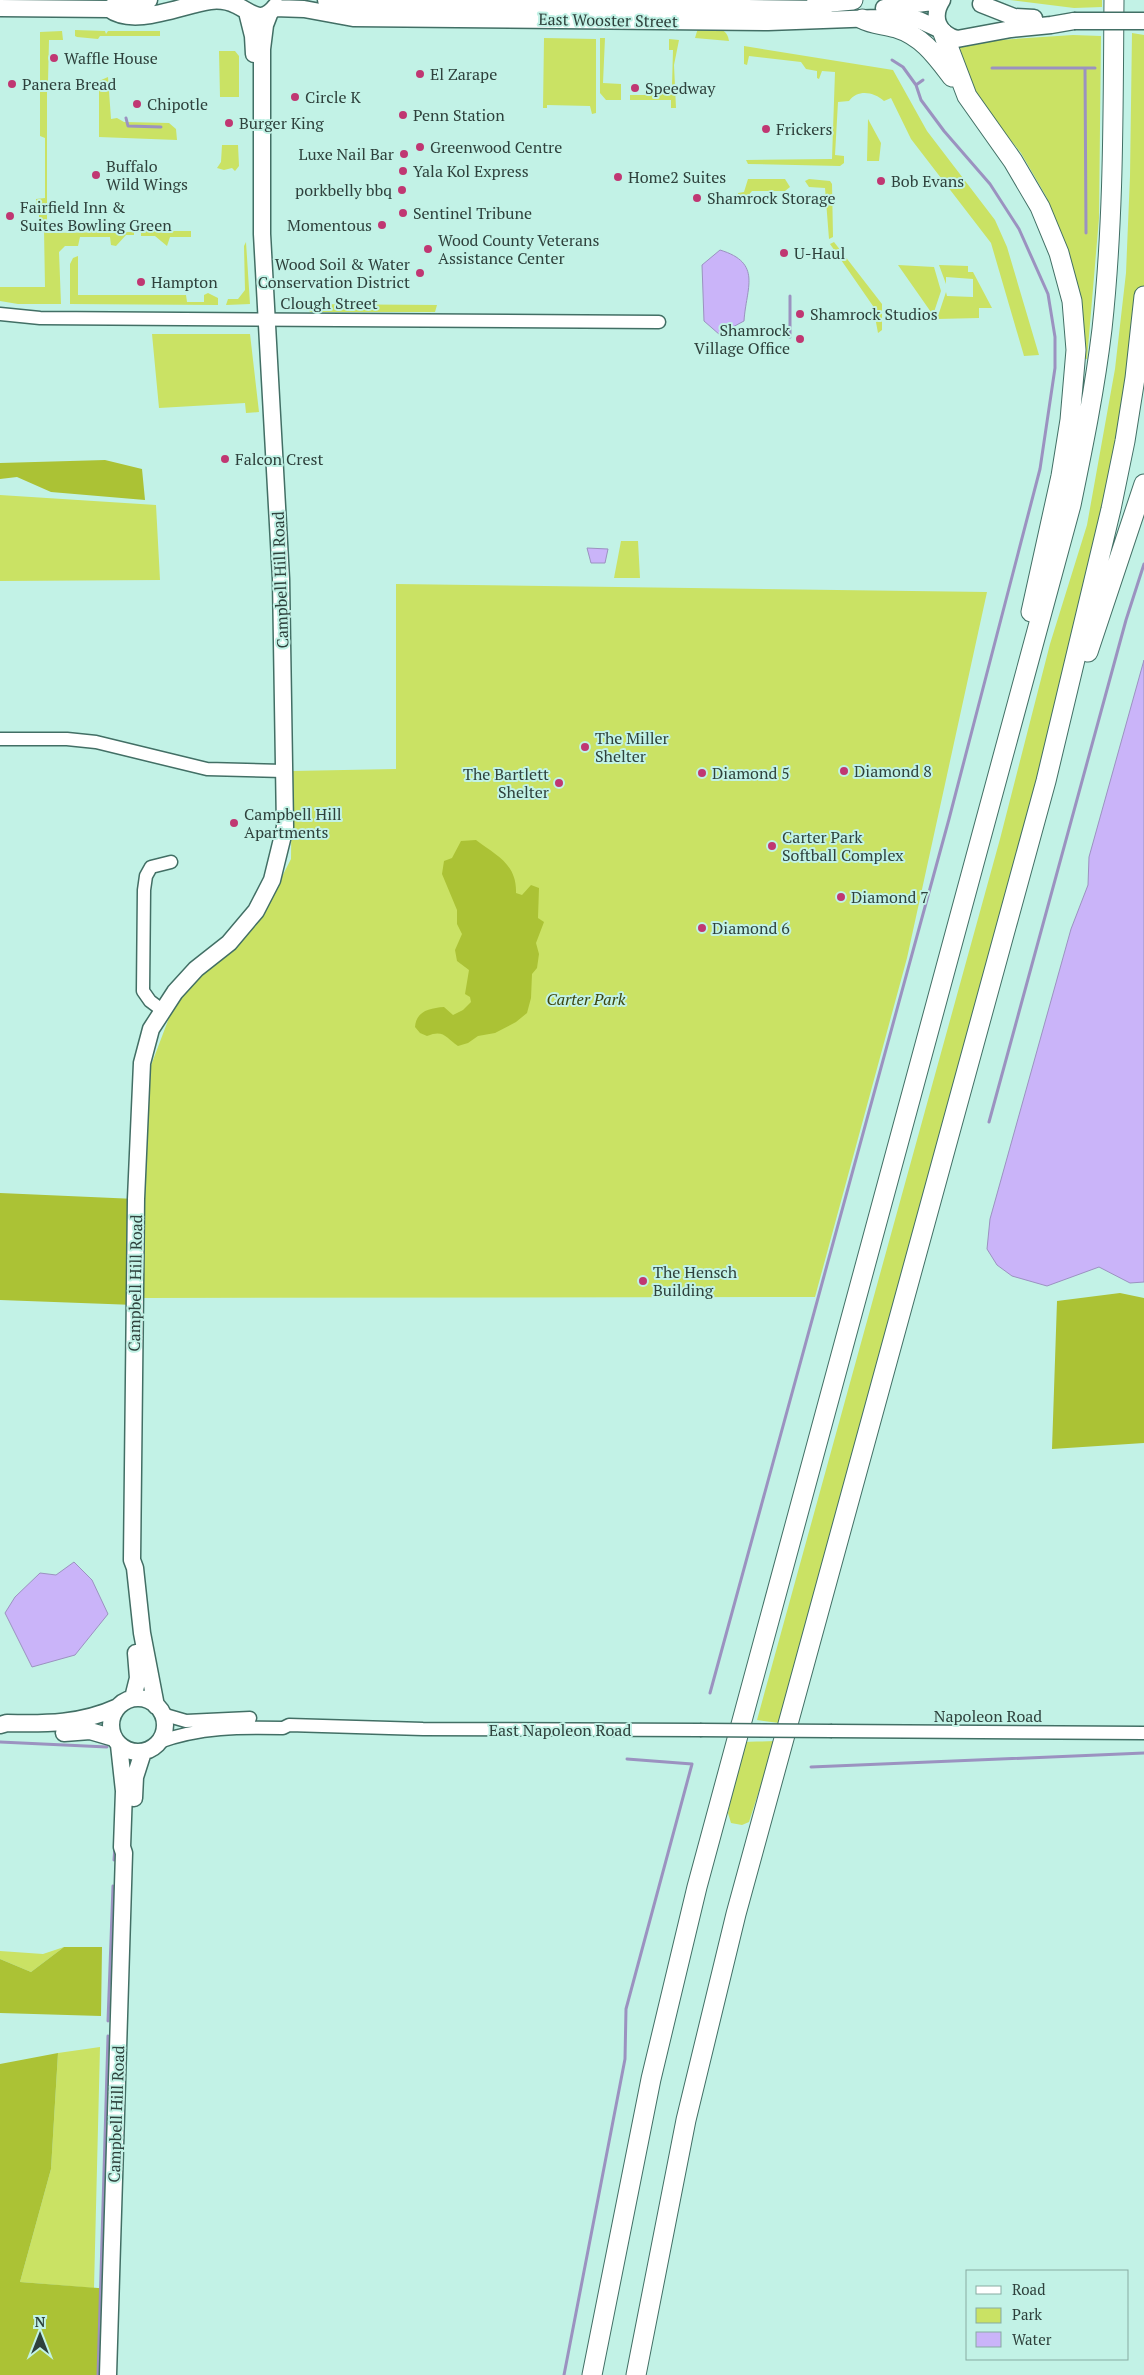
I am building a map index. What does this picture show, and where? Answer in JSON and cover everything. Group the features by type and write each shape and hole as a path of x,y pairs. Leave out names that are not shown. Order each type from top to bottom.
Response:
{"highway":[{"path":"813,8 820,3 852,0"},
{"path":"592,2375 650,2079 697,1887 1064,538 1085,436 1096,368 1105,289 1110,211 1114,0"},
{"path":"862,19 871,24 896,28 927,45 967,96 1013,162 1048,224 1066,273 1075,329 1075,378 1061,476 1019,663 1002,766"},
{"path":"942,31 967,96"},
{"path":"636,2375 686,2120 736,1914 879,1384 1046,781 1111,509 1125,442 1135,378 1144,296"},
{"path":"1046,781 1144,484"}],"main road":[{"name":"East Wooster Street","path":"0,8 109,9 115,5 149,0"},
{"name":"East Wooster Street","path":"326,0 354,3 813,8 888,8 941,0 936,14 942,31"},
{"name":"East Wooster Street","path":"109,9 115,14 154,14 217,1 242,7 258,16 274,7 304,9 353,18 755,21 905,17 919,20 957,39 1074,21"},
{"name":"East Wooster Street","path":"972,36 978,32 984,18 980,2"},
{"name":"East Wooster Street","path":"980,2 1014,17 1074,21 1144,21"},
{"name":"Campbell Hill Road","path":"159,1710 142,1633 135,1568 132,1560 140,1084 146,1042 162,1010 181,985 244,928 267,893 278,861 284,827 281,579 262,234 260,106 258,102 253,36 242,7"},
{"name":"Campbell Hill Road","path":"260,106 263,101 262,40 274,7"},
{"name":"Campbell Hill Road","path":"132,1560 128,1568 128,1576 138,1669 133,1698"},
{"path":"133,1698 144,1699 159,1710 164,1725 159,1742 143,1752 129,1752 117,1741 90,1731 54,1734 28,1733 7,1729 1,1725 6,1723 68,1723 94,1717 118,1707 133,1698"},
{"path":"117,1741 112,1722 118,1707"},
{"name":"Campbell Hill Road","path":"117,1741 124,1791 122,1847 124,1853"},
{"name":"Campbell Hill Road","path":"108,2375 124,1853 132,1832 135,1777 143,1752"}],"street":[{"name":"Clough Street","path":"0,314 35,318 659,322"},
{"path":"0,739 67,739 96,742 207,769 283,771"},
{"path":"162,1010 150,1002 142,991 144,890 146,876 151,867 171,862"},
{"name":"East Napoleon Road","path":"159,1710 186,1721 248,1718 282,1721 289,1725 423,1729 832,1731"},
{"name":"East Napoleon Road","path":"159,1742 220,1728 283,1728 289,1725"},
{"name":"Napoleon Road","path":"832,1731 1144,1733"}],"green space":[{"path":"1010,0 1102,0 1102,7 1074,8"},
{"path":"698,28 718,28 725,32 729,41 695,38"},
{"path":"75,30 105,31 106,34 108,31 160,31 160,36 100,36 98,39 77,37 75,36"},
{"path":"62,31 63,40 49,40 48,82 60,83 60,88 47,88 47,233 134,232 134,235 126,235 116,246 111,245 110,237 80,237 78,246 65,246 59,252 61,304 18,304 0,301 0,287 45,287 44,229 39,229 39,208 36,207 36,199 45,198 45,138 40,136 40,32"},
{"path":"1132,33 1144,35 1144,290 1106,527 779,1723 757,1720 1000,839 1050,644 1087,525 1115,369 1126,273 1130,176"},
{"path":"1073,35 1101,36 1099,218 1087,359 1082,359 1055,219 1047,198 1021,153 996,122 966,78 957,46 970,42"},
{"path":"544,38 596,39 596,113 592,114 590,106 547,105 547,108 543,108"},
{"path":"600,38 605,38 603,83 621,84 621,100 606,100 600,93"},
{"path":"669,39 679,40 674,65 676,108 671,108 671,100 630,100 630,95 649,95 649,92 662,91 662,87 672,86 673,50 669,50"},
{"path":"744,46 893,70 927,131 995,220 1007,247 1039,355 1024,356 991,243 911,139 891,98 884,101 871,94 861,93 849,101 838,102 835,155 844,156 844,163 840,166 748,164 746,160 832,159 835,72 822,71 819,79 817,78 817,71 806,69 801,62 749,56 747,65 744,64"},
{"path":"219,51 235,51 239,56 239,97 220,97"},
{"path":"108,77 111,119 117,118 124,122 169,123 176,129 177,140 99,137 99,81"},
{"path":"868,119 881,143 879,161 867,161"},
{"path":"222,145 238,145 239,166 235,171 232,168 224,170 217,168 221,162"},
{"path":"748,179 785,179 790,187 785,191 752,191 747,197 747,202 744,199 739,204 738,193 744,192"},
{"path":"809,179 830,181 832,184 833,237 829,239 825,188 809,187 805,181"},
{"path":"141,231 191,231 191,237 170,237 167,246 155,236 141,236"},
{"path":"246,242 250,304 226,305 228,299 238,299 245,290 244,246"},
{"path":"834,242 882,304 882,330 878,333 873,306 830,244"},
{"path":"78,256 78,295 186,295 187,302 204,302 204,295 208,293 218,298 218,305 70,304 70,264 73,258"},
{"path":"898,265 934,267 941,291 933,315"},
{"path":"939,265 968,266 968,272 973,272 992,308 979,308 979,318 937,319 946,292 947,296 973,297 973,279 946,277 946,284"},
{"path":"296,304 437,305 435,312 312,312 296,307"},
{"path":"152,334 250,334 259,412 246,413 245,403 159,408"},
{"path":"105,460 142,469 145,500 51,492 17,477 0,479 0,463"},
{"path":"0,495 156,505 160,580 0,581"},
{"path":"621,541 638,541 640,578 614,578"},
{"name":"Carter Park","path":"396,584 987,592 907,958 815,1297 142,1298 147,1076 175,1002 267,906 291,859 292,771 396,769"},
{"path":"476,840 498,856 509,868 513,875 516,893 522,895 531,885 539,888 538,918 544,922 536,943 539,954 537,968 532,974 531,998 527,1013 516,1022 495,1033 478,1036 468,1043 458,1046 444,1035 437,1033 427,1036 420,1033 415,1027 418,1017 425,1011 444,1007 453,1015 463,1010 471,1002 470,997 465,994 469,970 457,961 455,950 462,934 457,924 457,910 442,874 444,861 452,858 461,841"},
{"path":"0,1193 136,1199 135,1305 0,1300"},
{"path":"1120,1293 1144,1298 1144,1443 1052,1449 1057,1301"},
{"path":"775,1741 749,1822 742,1825 731,1823 728,1813 743,1742"},
{"path":"64,1947 31,1972 0,1959 0,1951 43,1954"},
{"path":"64,1947 102,1947 101,2016 0,2013 0,1959 31,1972"},
{"path":"100,2047 94,2288 20,2282 51,2169 58,2053"},
{"path":"58,2053 51,2169 20,2282 111,2289 108,2375 0,2375 0,2064"}],"water":[{"path":"720,250 733,255 742,262 747,269 749,278 744,321 729,329 726,335 720,335 704,321 702,265"},
{"path":"587,548 608,549 605,563 591,563"},
{"path":"1144,660 1144,1282 1130,1283 1099,1267 1047,1286 1012,1276 997,1265 987,1249 990,1219 1071,929 1088,885 1089,857"},
{"path":"74,1562 92,1580 108,1614 75,1655 32,1667 5,1613 15,1597 40,1573 56,1575"}],"waterway":[{"path":"710,1693 949,819 1040,469 1055,368 1055,337 1048,294 1019,229 990,184 944,131 921,100 916,85 903,67 892,60"},
{"path":"992,68 1095,68"},
{"path":"1085,68 1086,233"},
{"path":"916,85 923,80"},
{"path":"126,118 128,126 161,127"},
{"path":"790,296 790,337"},
{"path":"989,1122 1126,620 1144,564"},
{"path":"0,1742 107,1747"},
{"path":"811,1767 1144,1753"},
{"path":"564,2375 625,2059 626,2009 692,1764 627,1759"},
{"path":"114,1860 115,1846"},
{"path":"108,2021 113,1886"},
{"path":"98,2375 108,2036"}],"place":[{"name":"Waffle House","path":"54,58"},
{"name":"El Zarape","path":"420,74"},
{"name":"Panera Bread","path":"12,84"},
{"name":"Speedway","path":"635,88"},
{"name":"Circle K","path":"295,97"},
{"name":"Chipotle","path":"137,104"},
{"name":"Penn Station","path":"403,115"},
{"name":"Burger King","path":"229,123"},
{"name":"Frickers","path":"766,129"},
{"name":"Greenwood Centre","path":"420,147"},
{"name":"Luxe Nail Bar","path":"404,154"},
{"name":"Yala Kol Express","path":"403,171"},
{"name":"Buffalo Wild Wings","path":"96,175"},
{"name":"Home2 Suites","path":"618,177"},
{"name":"Bob Evans","path":"881,181"},
{"name":"porkbelly bbq","path":"402,190"},
{"name":"Shamrock Storage","path":"697,198"},
{"name":"Sentinel Tribune","path":"403,213"},
{"name":"Fairfield Inn & Suites Bowling Green","path":"10,216"},
{"name":"Momentous","path":"382,225"},
{"name":"Wood County Veterans Assistance Center","path":"428,249"},
{"name":"U-Haul","path":"784,253"},
{"name":"Wood Soil & Water Conservation District","path":"420,273"},
{"name":"Hampton","path":"141,282"},
{"name":"Shamrock Studios","path":"800,314"},
{"name":"Shamrock Village Office","path":"800,339"},
{"name":"Falcon Crest","path":"225,459"},
{"name":"The Miller Shelter","path":"585,747"},
{"name":"Diamond 8","path":"844,771"},
{"name":"Diamond 5","path":"702,773"},
{"name":"The Bartlett Shelter","path":"559,783"},
{"name":"Campbell Hill Apartments","path":"234,823"},
{"name":"Carter Park Softball Complex","path":"772,846"},
{"name":"Diamond 7","path":"841,897"},
{"name":"Diamond 6","path":"702,928"},
{"name":"The Hensch Building","path":"643,1281"}]}
